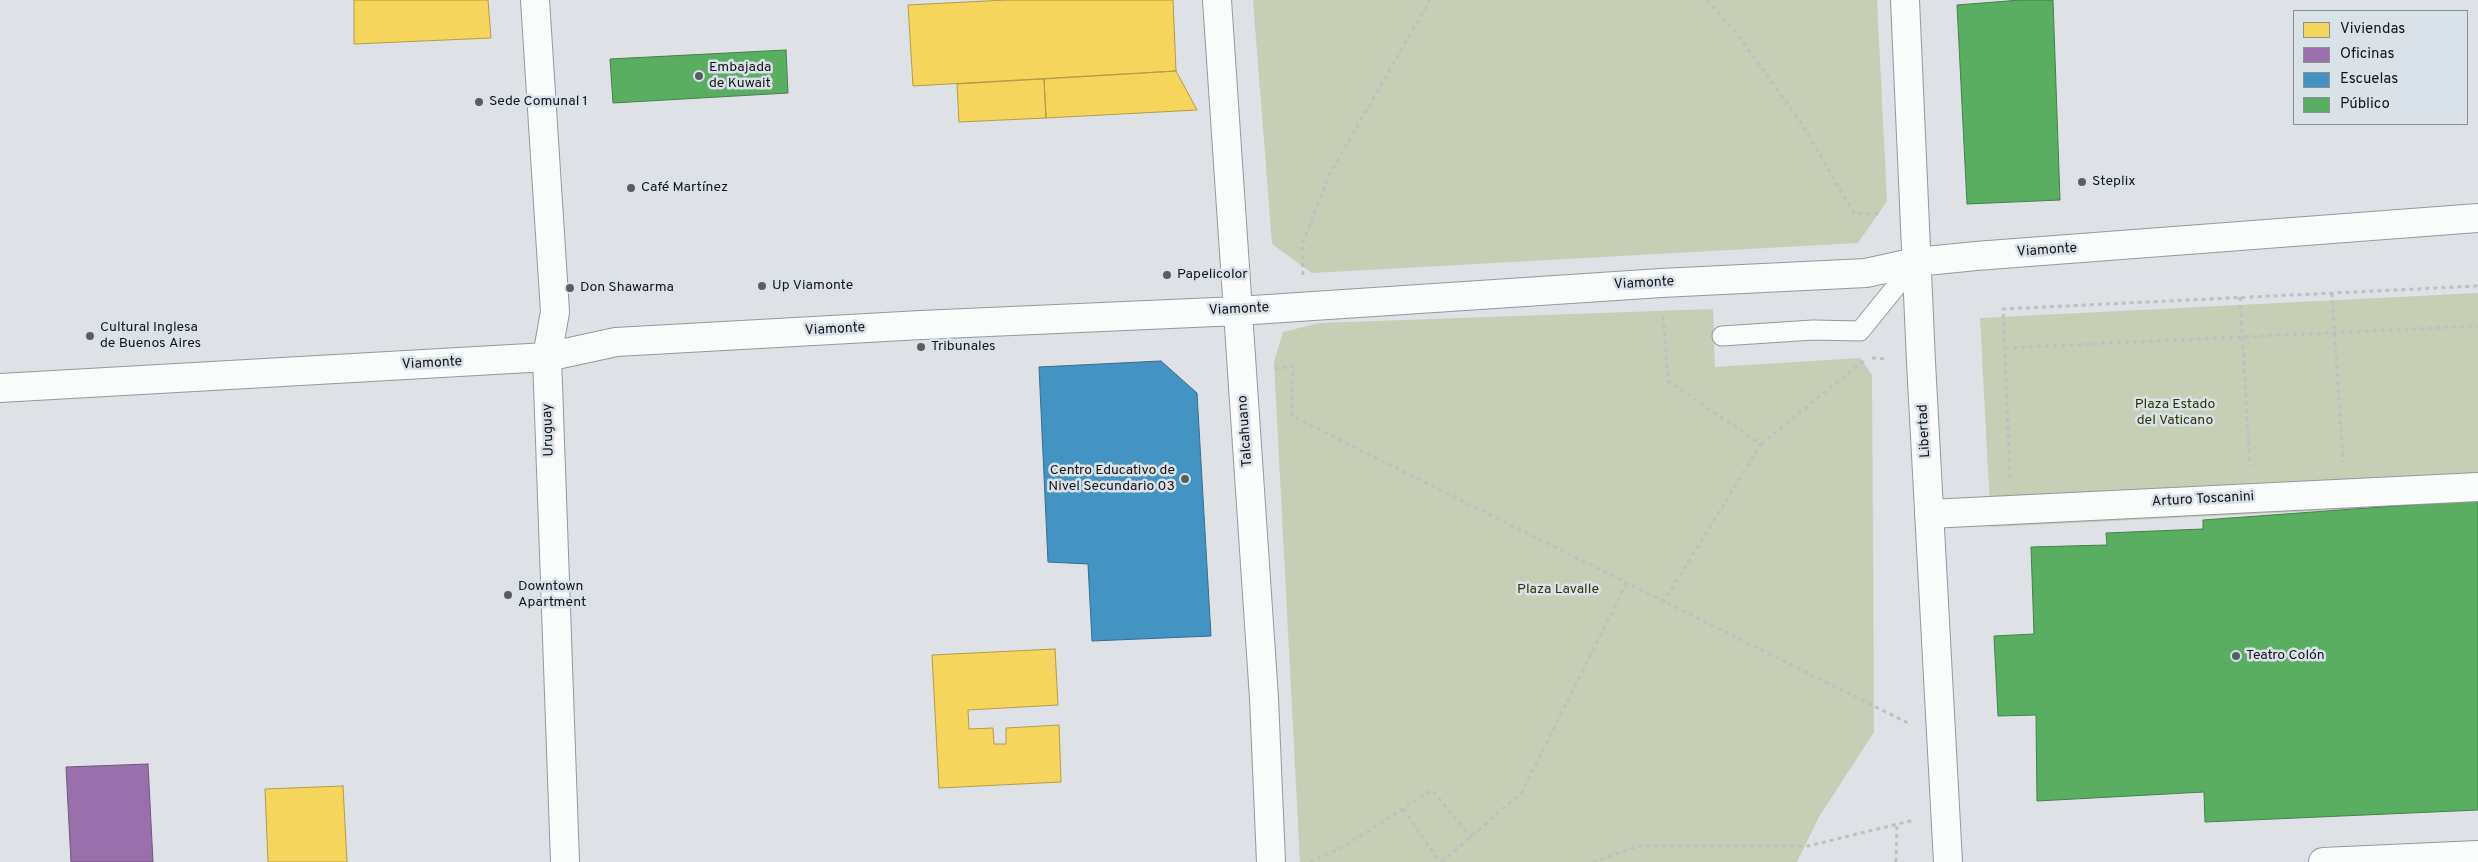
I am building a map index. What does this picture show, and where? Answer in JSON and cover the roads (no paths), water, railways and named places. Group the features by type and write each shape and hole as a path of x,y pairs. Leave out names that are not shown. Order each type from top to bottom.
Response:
{"street":[{"name":"Uruguay","path":"535,0 555,312 547,357 565,862"},
{"name":"Talcahuano","path":"1217,0 1264,698 1270,862"},
{"name":"Libertad","path":"1905,0 1916,262 1948,862"},
{"name":"Viamonte","path":"0,388 547,357 616,342 931,324 1238,311 1304,305 1661,283 1866,273 1916,262 1976,256 2478,218"},
{"name":"Arturo Toscanini","path":"1929,514 2478,486"},
{"path":"2323,862 2478,855"}],"lane":[{"path":"1722,336 1814,330 1860,331 1916,262"}],"place":[{"name":"Embajada de Kuwait","path":"699,76"},
{"name":"Sede Comunal 1","path":"479,102"},
{"name":"Steplix","path":"2082,182"},
{"name":"Café Martínez","path":"631,188"},
{"name":"Papelicolor","path":"1167,275"},
{"name":"Up Viamonte","path":"762,286"},
{"name":"Don Shawarma","path":"570,288"},
{"name":"Cultural Inglesa de Buenos Aires","path":"90,336"},
{"name":"Tribunales","path":"921,347"},
{"name":"Centro Educativo de Nivel Secundario 03","path":"1185,479"},
{"name":"Downtown Apartment","path":"508,595"},
{"name":"Teatro Colón","path":"2236,656"}],"park label":[{"name":"Plaza Estado del Vaticano","path":"2175,414"},
{"name":"Plaza Lavalle","path":"1558,590"}]}
